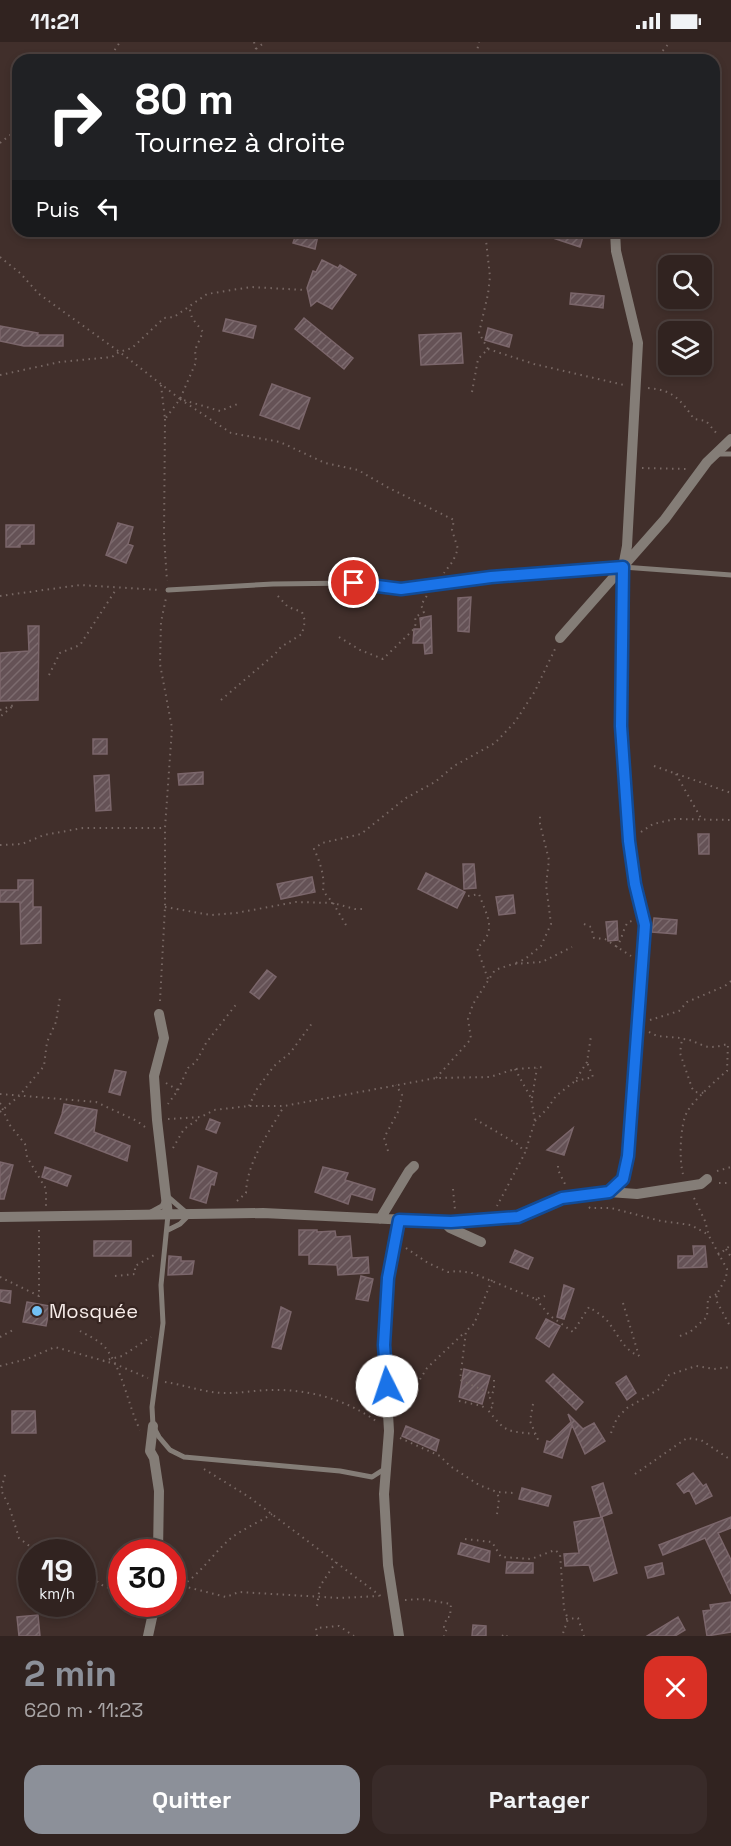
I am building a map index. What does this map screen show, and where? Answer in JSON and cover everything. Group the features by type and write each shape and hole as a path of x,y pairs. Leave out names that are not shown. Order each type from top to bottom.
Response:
{"street":[{"path":"609,1192 623,1179 628,1156 645,925 635,884 629,841 621,726 623,567 627,546 638,343 615,251 615,237"},
{"path":"560,638 665,519 707,462 725,448"},
{"path":"159,1014 164,1038 154,1076 156,1120 168,1215"},
{"path":"380,1219 414,1166"},
{"path":"0,1217 262,1213 457,1222 518,1217 562,1198 609,1192 637,1194 701,1184 707,1179"},
{"path":"586,1202 597,1194"},
{"path":"399,1220 388,1278 384,1345 389,1431 384,1494 388,1565 399,1636"},
{"path":"399,1241 413,1221"},
{"path":"443,1222 450,1228 481,1242"},
{"path":"153,1426 150,1451 154,1458 159,1491 158,1539"},
{"path":"148,1636 153,1617"}],"lane":[{"path":"168,590 273,584 354,583 401,589 491,577 623,567 731,575"},
{"path":"144,1216 162,1206 167,1196 189,1215 180,1224 168,1230"},
{"path":"168,1215 160,1285 163,1323 152,1407 153,1426 159,1437 171,1450 184,1457 340,1471 372,1477 386,1468"}],"path":[{"path":"254,42 256,54"},
{"path":"256,49 265,42"},
{"path":"660,54 670,42"},
{"path":"0,143 12,134"},
{"path":"486,237 490,277 479,333 488,349 534,364 636,387 664,390 680,399 694,419 706,421 716,431 725,448"},
{"path":"0,257 20,273 39,294 119,351 180,399 231,433 280,442 325,463 358,470 454,520 452,530 458,549 453,561 421,605 424,612 415,617 414,629 383,659 339,638"},
{"path":"0,375 60,362 112,357 119,351 132,348 164,318 174,317 207,294 250,287 305,290"},
{"path":"165,419 180,399 196,362 195,350 203,332 192,318 189,306"},
{"path":"472,392 478,358 488,349"},
{"path":"159,1014 165,907 165,828 172,728 160,664 161,622 168,590 164,536 165,419 161,385"},
{"path":"180,399 220,411 240,404"},
{"path":"631,467 690,469 707,462"},
{"path":"221,700 281,647 302,634 304,621 302,612 288,607 275,593 273,584"},
{"path":"0,596 80,585 168,590"},
{"path":"49,675 60,653 80,645 117,588"},
{"path":"346,925 323,891 324,882 319,859 314,849 322,843 361,834 406,798 435,782 454,766 495,743 515,722 530,699 560,638"},
{"path":"0,710 14,705 0,717"},
{"path":"654,766 731,793"},
{"path":"676,774 702,820"},
{"path":"436,1078 471,1039 468,1018 473,1004 488,979 495,970 525,959 541,946 551,924 546,885 549,860 540,816"},
{"path":"629,841 652,824 675,819 731,820"},
{"path":"0,845 22,844 44,835 83,828 165,828"},
{"path":"468,896 479,894 490,923 487,940 477,948 488,979"},
{"path":"165,907 212,915 296,902 333,903 355,909 365,909"},
{"path":"616,947 620,942 621,932 628,922 644,920"},
{"path":"584,924 591,927 594,938 605,939 642,965"},
{"path":"513,964 542,962 572,947"},
{"path":"639,1024 679,1011 687,1002 725,986 731,981"},
{"path":"2,1111 19,1096 44,1066 46,1042 56,1022 60,997"},
{"path":"178,1090 188,1068 196,1062 206,1042 238,1002"},
{"path":"249,1106 274,1066 290,1053 313,1022"},
{"path":"639,1024 657,1036 690,1039 703,1046 728,1044 727,1071 687,1113 682,1129 681,1166 687,1185 705,1221 709,1236 727,1269 726,1278 716,1300 731,1328"},
{"path":"490,1219 525,1153 535,1121 556,1096 575,1081 587,1062 591,1036"},
{"path":"682,1038 680,1053 692,1088 695,1092 705,1093"},
{"path":"575,1081 593,1077 587,1062"},
{"path":"164,1174 169,1154 184,1129 214,1110 249,1106 284,1106 436,1078 490,1077 516,1069 545,1067"},
{"path":"531,1100 537,1068"},
{"path":"516,1069 531,1100 535,1121"},
{"path":"388,1151 384,1138 399,1110 402,1095 396,1085"},
{"path":"0,1094 96,1102 138,1120 146,1127"},
{"path":"0,1103 9,1124 25,1144 27,1158 46,1189 44,1218 38,1235 39,1296 0,1277"},
{"path":"237,1200 246,1193 246,1177 284,1106"},
{"path":"156,1120 201,1117"},
{"path":"475,1119 519,1145 525,1153"},
{"path":"558,1166 571,1197"},
{"path":"453,1189 457,1222"},
{"path":"586,1202 590,1208 611,1208 661,1221 691,1225 709,1236"},
{"path":"399,1241 413,1254 448,1272 472,1273 536,1299 549,1315 573,1332 589,1307 608,1320 620,1341 630,1352 639,1356 623,1303"},
{"path":"718,1255 731,1245"},
{"path":"726,1249 731,1257"},
{"path":"115,1276 135,1274 135,1266 149,1256 165,1252"},
{"path":"388,1406 414,1389 427,1368 474,1324 492,1280"},
{"path":"680,1336 690,1332 707,1317 708,1298 717,1294"},
{"path":"536,1299 545,1296"},
{"path":"103,1361 122,1356 147,1341 158,1332 163,1323"},
{"path":"0,1337 15,1329"},
{"path":"80,1331 102,1345 112,1358 140,1431"},
{"path":"466,1331 460,1380 492,1394"},
{"path":"0,1366 27,1359 55,1347 115,1364 154,1380 219,1393 271,1389 321,1395 346,1402 361,1410 399,1438 440,1456 450,1466 479,1485 497,1492 514,1493"},
{"path":"611,1433 617,1418 627,1408 661,1388 669,1376 696,1366 714,1369 731,1366"},
{"path":"488,1410 494,1406 490,1398 494,1390 494,1380"},
{"path":"459,1401 482,1406 501,1427 509,1431 535,1434"},
{"path":"533,1404 530,1421 539,1442"},
{"path":"634,1474 687,1438 701,1440 731,1460"},
{"path":"203,1469 249,1497 379,1596 395,1602 421,1599 451,1604 450,1617 447,1617 444,1627 447,1628 444,1636"},
{"path":"5,1475 1,1490 20,1539"},
{"path":"497,1492 499,1499 497,1514"},
{"path":"186,1583 232,1538 272,1514"},
{"path":"465,1539 492,1542 501,1557 531,1559 555,1550 560,1554 564,1609 567,1619 562,1636"},
{"path":"317,1606 320,1586 336,1562"},
{"path":"186,1587 226,1597 239,1592 318,1597 379,1596"},
{"path":"567,1619 578,1618 584,1636"},
{"path":"316,1636 316,1628 339,1626 354,1636"},
{"path":"502,1636 506,1634 507,1636"}],"building":[{"path":"295,237 318,237 315,249 293,243"},
{"path":"550,237 583,237 580,247"},
{"path":"322,260 338,268 340,265 356,275 332,309 317,301 311,306 307,288 313,271 316,272"},
{"path":"571,293 604,296 603,308 570,304"},
{"path":"304,318 353,358 344,369 295,329"},
{"path":"226,319 256,326 253,338 223,331"},
{"path":"0,326 38,333 37,335 63,335 63,346 24,346 0,341"},
{"path":"488,328 512,335 509,347 485,340"},
{"path":"461,333 463,363 421,365 419,335"},
{"path":"272,384 310,398 299,429 260,415"},
{"path":"118,523 133,527 128,544 133,546 126,563 106,555"},
{"path":"6,525 34,525 34,544 6,547"},
{"path":"471,597 469,632 458,631 458,598"},
{"path":"431,616 432,653 425,654 424,643 413,643 414,629 421,629 420,618"},
{"path":"28,626 39,626 38,700 0,701 0,653 29,651"},
{"path":"93,739 107,739 107,754 93,754"},
{"path":"203,772 203,784 179,785 178,774"},
{"path":"109,775 111,810 96,811 94,776"},
{"path":"698,834 709,834 709,854 699,854"},
{"path":"463,864 474,864 476,888 464,889"},
{"path":"426,873 465,892 457,908 418,889"},
{"path":"312,877 315,892 281,899 277,884"},
{"path":"18,880 33,880 33,907 41,907 41,943 21,944 20,902 0,902 0,890 18,890"},
{"path":"513,895 515,913 499,915 496,897"},
{"path":"654,918 677,920 676,934 652,932"},
{"path":"617,921 618,940 608,941 606,922"},
{"path":"267,970 276,977 259,999 250,992"},
{"path":"115,1070 126,1072 120,1095 109,1092"},
{"path":"64,1104 97,1110 94,1132 130,1146 127,1161 55,1133"},
{"path":"210,1119 220,1123 216,1133 206,1129"},
{"path":"573,1128 564,1155 547,1150"},
{"path":"0,1162 13,1165 4,1199 0,1199"},
{"path":"198,1166 217,1173 214,1185 211,1184 206,1203 190,1198"},
{"path":"45,1167 71,1176 67,1186 42,1177"},
{"path":"323,1167 348,1173 345,1180 375,1189 372,1200 351,1194 348,1204 315,1192"},
{"path":"299,1230 335,1231 336,1237 350,1236 352,1258 368,1257 369,1273 338,1275 337,1265 309,1264 309,1255 299,1255"},
{"path":"94,1241 131,1241 131,1256 94,1256"},
{"path":"693,1246 705,1246 707,1267 678,1268 678,1256 694,1256"},
{"path":"515,1250 533,1258 528,1269 510,1262"},
{"path":"169,1256 181,1257 181,1261 194,1261 192,1274 168,1275"},
{"path":"361,1276 373,1279 368,1301 356,1299"},
{"path":"564,1285 574,1289 564,1319 557,1317"},
{"path":"0,1290 11,1291 10,1303 0,1301"},
{"path":"27,1302 50,1306 46,1326 23,1322"},
{"path":"281,1307 291,1312 281,1349 272,1347"},
{"path":"546,1319 560,1326 549,1347 536,1338"},
{"path":"464,1369 490,1376 482,1404 459,1397"},
{"path":"553,1374 583,1402 576,1410 546,1381"},
{"path":"626,1376 636,1393 627,1400 616,1383"},
{"path":"12,1411 35,1411 36,1433 12,1433"},
{"path":"568,1414 583,1429 594,1423 605,1441 585,1454 572,1425 562,1458 544,1452 547,1441 550,1442 571,1422"},
{"path":"406,1426 439,1440 436,1451 402,1436"},
{"path":"693,1473 703,1486 706,1484 712,1496 696,1504 689,1490 684,1493 677,1484"},
{"path":"603,1483 612,1513 601,1517 592,1487"},
{"path":"522,1488 551,1496 548,1506 519,1499"},
{"path":"602,1517 617,1573 594,1581 589,1565 565,1566 564,1554 579,1553 574,1522"},
{"path":"731,1517 731,1528 718,1533 731,1560 731,1594 705,1538 663,1555 659,1545"},
{"path":"461,1543 490,1551 489,1562 458,1554"},
{"path":"507,1562 533,1563 533,1573 506,1573"},
{"path":"662,1563 664,1574 648,1578 645,1567"},
{"path":"731,1602 731,1632 707,1636 703,1611 711,1610 710,1605"},
{"path":"17,1617 38,1617 40,1636 19,1636"},
{"path":"678,1617 685,1630 675,1636 647,1636"},
{"path":"473,1625 486,1626 486,1636 472,1636"}],"place":[{"name":"Mosquée","path":"37,1311"}],"route":[{"path":"354,583 401,589 491,577 623,567 621,726 629,841 635,884 645,925 628,1156 623,1179 609,1192 562,1198 518,1217 451,1222 399,1220 388,1278 384,1345 387,1386"}]}
